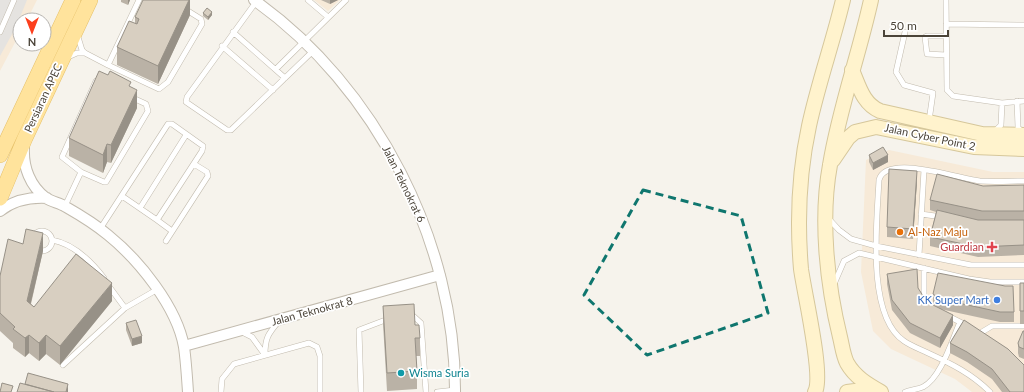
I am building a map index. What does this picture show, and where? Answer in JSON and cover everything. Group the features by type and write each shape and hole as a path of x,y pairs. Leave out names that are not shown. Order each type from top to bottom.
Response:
{"main road":[{"name":"Persiaran APEC","path":"0,155 4,140 74,0"},
{"name":"Persiaran APEC","path":"0,198 25,138 90,0"},
{"path":"815,392 817,374 801,269 799,208 801,180 809,127 843,0"},
{"path":"871,0 864,34 838,118 830,164 826,216 831,291 846,361 854,374 867,384 882,392"},
{"name":"Jalan Cyber Point 2","path":"852,70 864,98 873,108 928,122 991,134 1024,135"},
{"name":"Jalan Cyber Point 2","path":"830,164 848,138 855,132 876,127 974,147 1007,149 1023,152"},
{"path":"847,392 863,390 882,392"}],"street":[{"name":"Jalan Teknokrat 6","path":"255,1 313,50 349,91 386,147 405,180 427,232 440,275 453,345 455,391"},
{"path":"25,138 24,156 27,174 34,185 47,198"},
{"path":"0,211 7,205 20,200 35,197 47,198 65,206 109,235 140,267 158,289 174,320 184,346 188,392"},
{"name":"Jalan Teknokrat 8","path":"184,346 440,275"}],"lane":[{"path":"0,32 14,0"},
{"path":"108,65 139,0"},
{"path":"308,0 328,17"},
{"path":"276,68 302,41 346,0"},
{"path":"946,0 947,90 949,94 953,96 1002,102 1024,101"},
{"path":"255,1 187,97 186,102 227,130 230,130 313,50"},
{"path":"76,30 82,50 85,53 159,89 168,82 202,24 201,19 180,6"},
{"path":"946,24 1024,25"},
{"path":"232,32 276,68 285,78"},
{"path":"905,32 896,72 904,85 933,94 928,122"},
{"path":"946,36 925,37 927,54 946,55"},
{"path":"222,46 273,90"},
{"path":"62,60 77,53 85,53"},
{"path":"96,81 146,104 148,111 106,182 81,172 62,156 96,81"},
{"path":"1017,101 1018,127 1024,135"},
{"path":"991,134 1001,126 1002,102"},
{"path":"100,229 168,124 172,124 203,146 202,151 194,164 157,220"},
{"path":"140,208 186,135"},
{"path":"166,241 208,176 207,172 194,164"},
{"path":"990,392 974,377 904,341 889,327 882,306 876,257 880,176 888,169 894,168 924,170 981,181 1024,181"},
{"path":"919,255 924,170"},
{"path":"65,206 81,172"},
{"path":"122,196 172,231"},
{"path":"921,214 951,219"},
{"path":"826,216 839,230 851,239 876,246 971,265 1024,266"},
{"path":"52,240 51,246 42,251 36,250 32,244 34,234 40,231 47,232 52,240 75,249 95,266 125,308"},
{"path":"831,291 841,266 848,258 859,253 980,281 1024,282"},
{"path":"924,268 924,296 931,308"},
{"path":"63,365 125,308 158,289"},
{"path":"940,312 985,334 992,326 1024,326"},
{"path":"404,315 410,313 420,323 426,392"},
{"path":"361,392 359,330 397,317"},
{"path":"265,355 265,342 268,334 281,319"},
{"path":"905,392 928,384 937,373 960,322"},
{"path":"238,331 252,337 265,355"},
{"path":"221,392 222,379 234,364 309,343 317,346 320,356 320,392"},
{"path":"437,392 455,391"}],"highlighted area":[{"path":"643,190 741,216 768,313 647,355 584,295"}],"shaded area":[{"path":"0,0 37,0 31,12 12,12 12,48 0,71"},
{"path":"0,0 27,0 22,12 12,12 12,34 0,56"},
{"path":"314,0 340,0 328,11"},
{"path":"889,150 993,172 1024,172 1024,392 972,392 955,379 891,349 873,331 861,272 866,160"}],"building":[{"path":"143,0 189,0 158,66 117,47 129,21 137,24 139,19 135,17"},
{"path":"207,8 212,12 208,17 203,13"},
{"path":"99,71 108,75 110,71 131,82 129,86 137,90 111,145 107,144 103,155 69,138"},
{"path":"883,147 888,155 873,163 869,155"},
{"path":"889,169 917,171 913,229 887,227"},
{"path":"937,174 983,186 1024,185 1024,211 982,211 930,200"},
{"path":"937,210 978,220 1024,220 1024,245 978,247 930,237"},
{"path":"26,229 43,233 27,301 34,307 76,254 112,283 60,346 46,335 39,343 29,335 25,338 13,329 15,327 0,313 0,276 8,239 23,244"},
{"path":"917,269 918,288 927,302 953,315 940,338 910,323 892,300 887,274"},
{"path":"938,273 1005,286 1013,286 1014,312 1000,312 940,299 933,294"},
{"path":"1020,283 1024,283 1024,311 1020,311"},
{"name":"Wisma Suria","path":"414,304 415,325 419,325 420,338 415,338 417,371 387,373 383,306"},
{"path":"136,320 142,336 132,339 126,323"},
{"path":"964,320 1008,349 1024,365 1024,392 1010,392 992,369 967,352 950,343"},
{"path":"1023,331 1024,349 1019,347 1018,343"},
{"path":"28,373 68,384 66,392 54,392 25,384"},
{"path":"2,383 13,386 11,392 0,392"},
{"path":"20,383 54,392 17,392"}],"place":[{"name":"Al-Naz Maju","path":"900,232"},
{"name":"Guardian","path":"992,247"},
{"name":"KK Super Mart","path":"997,300"},
{"name":"Wisma Suria","path":"401,373"}]}
